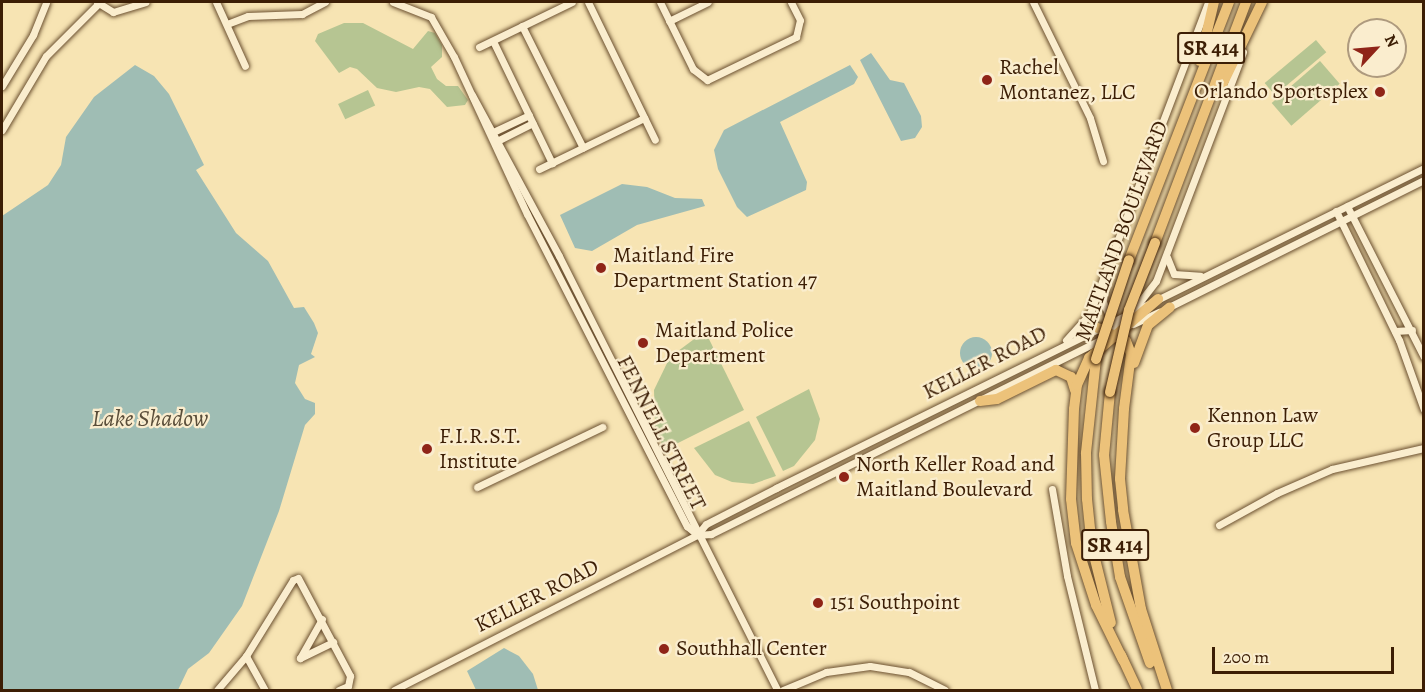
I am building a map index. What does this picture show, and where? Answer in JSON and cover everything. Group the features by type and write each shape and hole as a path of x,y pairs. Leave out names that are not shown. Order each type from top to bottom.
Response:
{"highway":[{"path":"1193,94 1214,2"},
{"name":"MAITLAND BOULEVARD","path":"1137,690 1123,660 1092,547 1086,453 1089,409 1096,359 1129,260 1229,2"},
{"name":"MAITLAND BOULEVARD","path":"1165,690 1137,632 1120,577 1104,455 1110,392 1129,310 1246,2"},
{"path":"1190,153 1262,2"},
{"path":"1123,660 1096,605 1076,543 1071,499 1076,391 1083,366 1117,328 1158,298"},
{"path":"1129,375 1148,325 1170,307"},
{"path":"1098,328 1117,328"},
{"path":"1117,328 1129,346 1129,375 1120,469 1123,510 1141,609 1165,690"},
{"path":"980,401 997,399 1056,370 1071,377 1076,391"}],"street":[{"path":"2,86 33,34 46,2"},
{"path":"2,130 46,56 98,2 113,12 146,2"},
{"path":"216,2 245,66"},
{"path":"227,24 248,16 302,14 325,2"},
{"name":"FENNELL STREET","path":"393,2 431,17 777,690"},
{"path":"479,47 572,2"},
{"path":"588,2 655,140"},
{"path":"660,2 697,77 706,80 796,37 800,20 791,2"},
{"path":"669,21 708,2"},
{"path":"1033,2 1090,118 1103,161"},
{"path":"1062,345 1090,313 1208,2"},
{"path":"1131,311 1156,281 1262,2"},
{"path":"522,26 583,148"},
{"path":"493,41 552,163"},
{"path":"491,133 529,115"},
{"path":"539,169 644,118"},
{"path":"514,122 518,130"},
{"path":"495,141 533,123"},
{"name":"KELLER ROAD","path":"1117,328 1131,311 1424,168"},
{"name":"KELLER ROAD","path":"393,690 697,535 711,534 980,401 1117,328 1170,307 1424,180"},
{"path":"1347,206 1424,357"},
{"path":"1336,211 1399,340 1424,410"},
{"path":"1167,252 1169,268 1174,274 1202,275"},
{"path":"1109,264 1103,302 1117,328"},
{"name":"KELLER ROAD","path":"697,535 706,524 1098,328"},
{"path":"1395,331 1412,330"},
{"path":"1399,340 1412,330"},
{"path":"964,394 965,408"},
{"path":"955,398 965,408"},
{"path":"477,487 602,427"},
{"path":"1219,525 1276,493 1332,469 1424,448"},
{"path":"851,450 857,461"},
{"path":"1052,489 1069,588 1095,690"},
{"path":"217,690 246,656 293,580 303,580 351,681 339,690"},
{"path":"322,619 300,658 333,642"},
{"path":"246,656 265,690"},
{"path":"783,690 826,672 870,666 909,672 945,690"}],"green space":[{"path":"344,23 363,23 413,49 428,31 435,33 442,45 442,57 431,67 437,79 446,86 458,86 468,100 465,105 447,107 430,89 419,87 396,92 377,88 357,69 350,67 339,73 315,41 318,34"},
{"path":"1316,40 1326,52 1275,95 1265,83"},
{"path":"1320,61 1340,84 1291,126 1272,103"},
{"path":"368,90 375,105 345,119 338,104"},
{"path":"705,331 744,410 664,450 655,427 654,390 670,357"},
{"path":"809,389 820,419 815,440 794,466 783,471 756,417"},
{"path":"749,421 776,476 753,484 732,482 715,475 694,448"}],"water":[{"path":"871,53 890,80 904,83 921,116 922,127 915,138 901,141 860,60"},
{"name":"Lake Shadow","path":"135,65 154,76 169,94 204,165 196,170 236,233 268,261 294,308 304,307 314,323 318,333 311,354 315,357 299,365 295,383 305,399 315,403 315,414 305,425 279,511 242,606 209,653 188,669 178,690 2,690 2,216 48,185 61,165 66,137 94,97"},
{"path":"850,65 858,77 854,84 780,122 807,182 806,190 747,217 737,207 718,169 714,150 724,130"},
{"path":"622,184 647,187 675,198 702,199 705,206 637,225 592,251 575,248 560,215"},
{"path":"976,337 987,342 992,353 987,364 976,369 965,364 960,353 965,342"},
{"path":"504,648 519,656 533,674 538,690 476,690 467,671"}],"place":[{"name":"Rachel Montanez, LLC","path":"987,80"},
{"name":"Orlando Sportsplex","path":"1380,92"},
{"name":"Maitland Fire Department Station 47","path":"601,268"},
{"name":"Maitland Police Department","path":"643,343"},
{"name":"Kennon Law Group LLC","path":"1195,428"},
{"name":"F.I.R.S.T. Institute","path":"427,449"},
{"name":"North Keller Road and Maitland Boulevard","path":"844,477"},
{"name":"151 Southpoint","path":"818,603"},
{"name":"Southhall Center","path":"664,649"}]}
